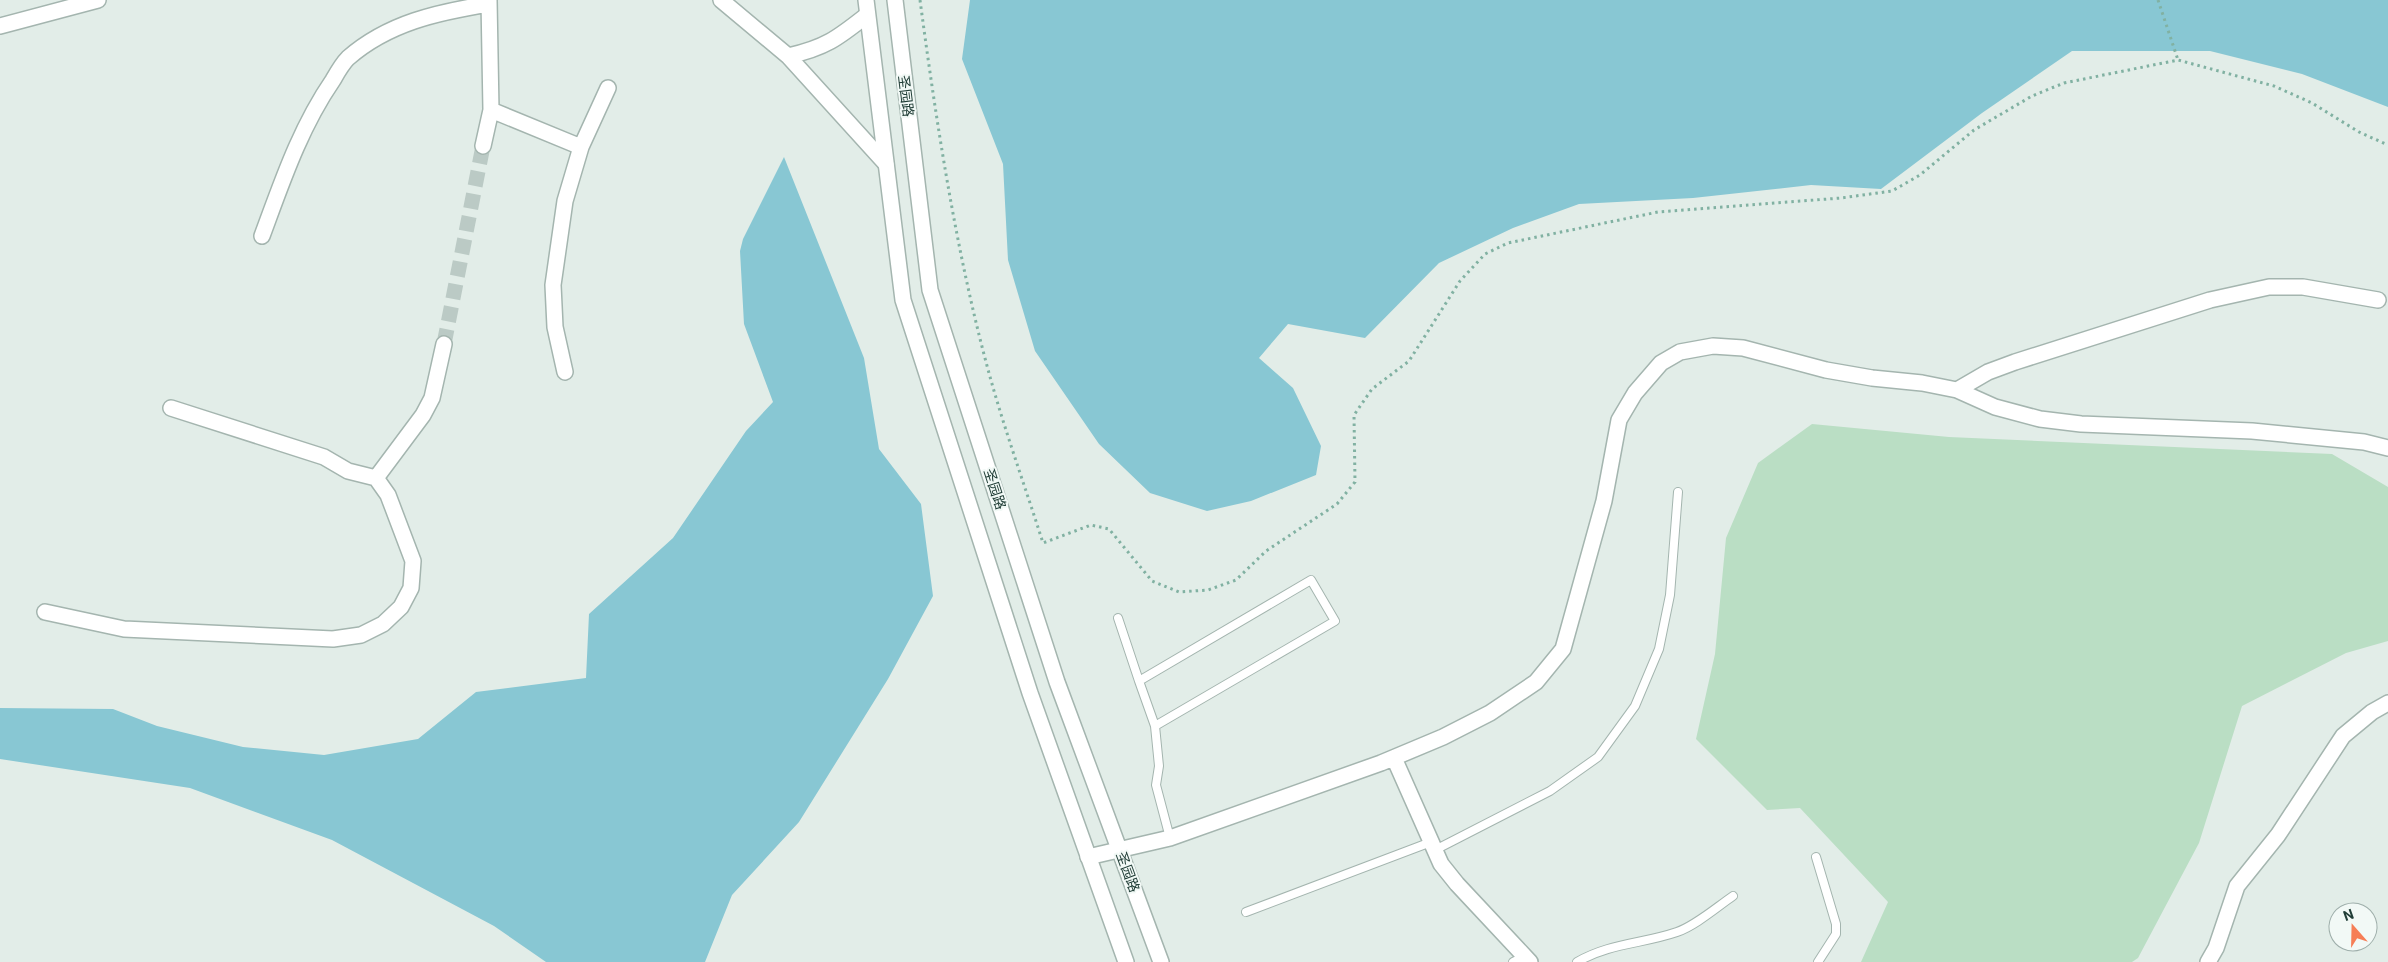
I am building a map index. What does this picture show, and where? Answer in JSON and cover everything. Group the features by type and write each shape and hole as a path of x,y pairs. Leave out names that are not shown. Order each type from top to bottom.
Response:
{"street":[{"path":"0,26 98,0"},
{"name":"圣园路","path":"895,0 930,290 1057,682 1161,962"},
{"path":"725,1 788,56 886,164"},
{"path":"262,236 295,146 318,101 347,59 398,26 446,11 489,2 492,110 483,146"},
{"path":"788,56 809,51 833,41 866,8"},
{"name":"圣园路","path":"866,8 903,300 1030,692 1126,962"},
{"path":"566,372 555,327 553,285 565,201 581,148 608,88"},
{"path":"492,110 581,148"},
{"path":"1957,390 1988,372 2015,362 2210,300 2269,286 2304,288 2378,300"},
{"path":"376,478 423,415 432,398 444,344"},
{"path":"1088,857 1119,848 1170,838 1394,758 1490,713 1536,682 1564,648 1604,501 1619,420 1635,394 1661,363 1680,352 1714,346 1743,348 1826,370 1872,378 1922,383 1957,390 1995,407 2040,419 2081,424 2252,431 2364,442 2388,448"},
{"path":"45,612 124,629 333,639 362,635 383,624 401,607 411,588 413,561 388,494 376,478 348,470 324,457 171,408"},
{"path":"2208,962 2216,948 2237,886 2278,835 2343,736 2372,712 2388,703"},
{"path":"1394,758 1441,864 1523,960"}],"lane":[{"path":"1246,912 1433,846 1550,791 1598,757 1635,706 1659,649 1670,596 1678,492"},
{"path":"1139,681 1311,580 1335,621 1155,726"},
{"path":"1118,618 1155,726 1159,766 1156,785 1170,838"},
{"path":"1816,857 1836,924 1836,934 1818,962"},
{"path":"1577,962 1590,954 1616,945 1652,939 1680,931 1733,896"}],"path":[{"path":"920,0 931,82 954,214 986,362 1043,544 1091,525 1109,529 1152,581 1179,592 1208,590 1236,580 1266,551 1337,504 1355,482 1354,415 1372,389 1409,361 1460,281 1485,254 1508,243 1658,212 1841,198 1892,191 1920,175 1974,130 2032,96 2073,81 2178,60 2274,86 2312,103 2360,132 2388,145"},
{"path":"2158,0 2178,60"}],"green space":[{"path":"1812,424 1949,437 2332,454 2388,487 2388,641 2346,653 2242,706 2199,843 2138,958 2132,962 1861,962 1888,902 1800,808 1767,810 1696,739 1715,654 1726,538 1758,463"}],"water":[{"path":"970,0 2388,0 2388,107 2302,74 2210,51 2072,51 1982,113 1881,189 1811,185 1693,198 1579,204 1513,228 1439,263 1365,338 1288,324 1259,358 1293,388 1321,446 1316,475 1251,501 1207,511 1150,493 1099,444 1035,351 1008,260 1003,164 962,59"},
{"path":"784,157 864,358 879,449 921,504 933,596 888,679 799,822 732,895 705,962 546,962 494,926 332,840 190,788 0,759 0,708 113,709 157,726 243,747 324,755 418,739 476,692 586,678 589,614 673,538 746,431 773,402 744,324 740,251 743,239"}],"tunnel":[{"path":"444,344 483,146"}]}
